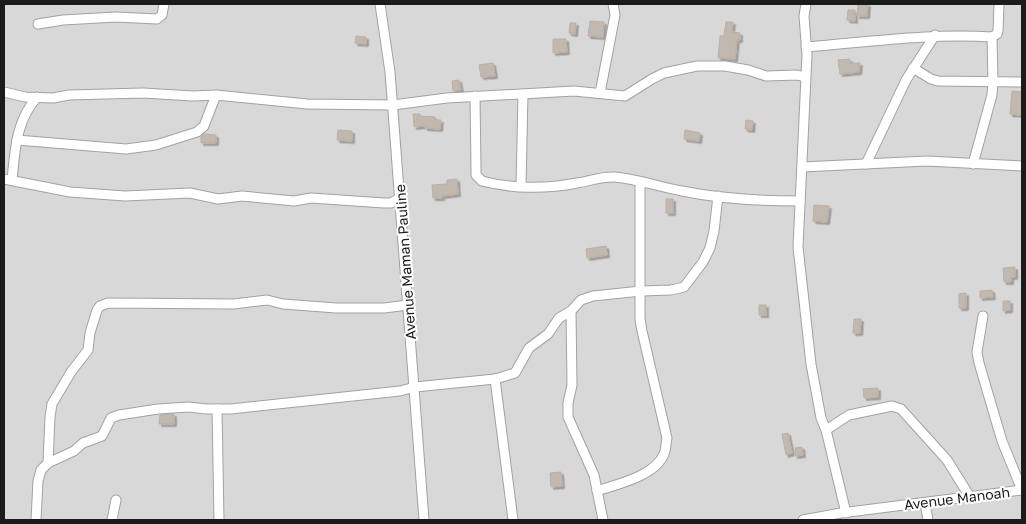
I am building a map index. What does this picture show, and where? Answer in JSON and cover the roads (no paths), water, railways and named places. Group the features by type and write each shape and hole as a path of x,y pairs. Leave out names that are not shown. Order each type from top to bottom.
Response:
{"street":[{"path":"38,24 63,20 116,17 156,19 162,15 164,4"},
{"name":"Avenue Maman Pauline","path":"380,4 393,105 424,520"},
{"path":"600,94 614,15 613,4"},
{"path":"806,4 798,248 811,364 843,516"},
{"path":"806,47 935,35 992,37 998,31 999,4"},
{"path":"866,164 875,142 913,68 935,35"},
{"path":"973,164 989,111 993,82 992,37"},
{"path":"4,92 37,97 143,93 193,96 216,95 306,104 393,105 447,98 574,91 624,96 652,78 697,66 725,66 748,70 766,76 797,75 805,77"},
{"path":"913,68 938,81 1022,82"},
{"path":"521,186 523,94"},
{"path":"16,140 126,149 156,145 196,132 204,126 216,95"},
{"path":"475,96 476,175 482,181 521,186 576,183 608,176 683,192 779,201 800,201"},
{"path":"37,97 25,114 16,140 8,180 70,192 125,196 190,193 218,199 242,196 384,203 391,203 400,198"},
{"path":"802,166 927,161 1022,166"},
{"path":"597,491 637,478 647,472 664,454 666,446 667,438 642,331 639,221 640,182"},
{"path":"36,520 38,481 41,470 48,463 74,451 85,442 102,436 110,420 119,415 158,409 188,407 217,409 400,391 415,386 496,379 515,374 529,348 548,334 559,318 571,311 581,300 588,297 641,290 684,287 703,262 710,248 718,196"},
{"path":"48,463 52,404 88,350 96,310 108,302 234,304 267,300 283,304 336,308 384,308 408,305"},
{"path":"571,311 572,386 568,403 568,417 594,475 603,520"},
{"path":"983,316 977,352 979,363 1002,441 1022,490"},
{"path":"496,379 513,520"},
{"path":"826,430 849,414 892,406 901,409 947,460 970,497"},
{"path":"217,409 219,520"},
{"name":"Avenue Manoah","path":"803,520 1022,490"},
{"path":"112,520 116,500"},
{"path":"925,503 928,520"}]}
